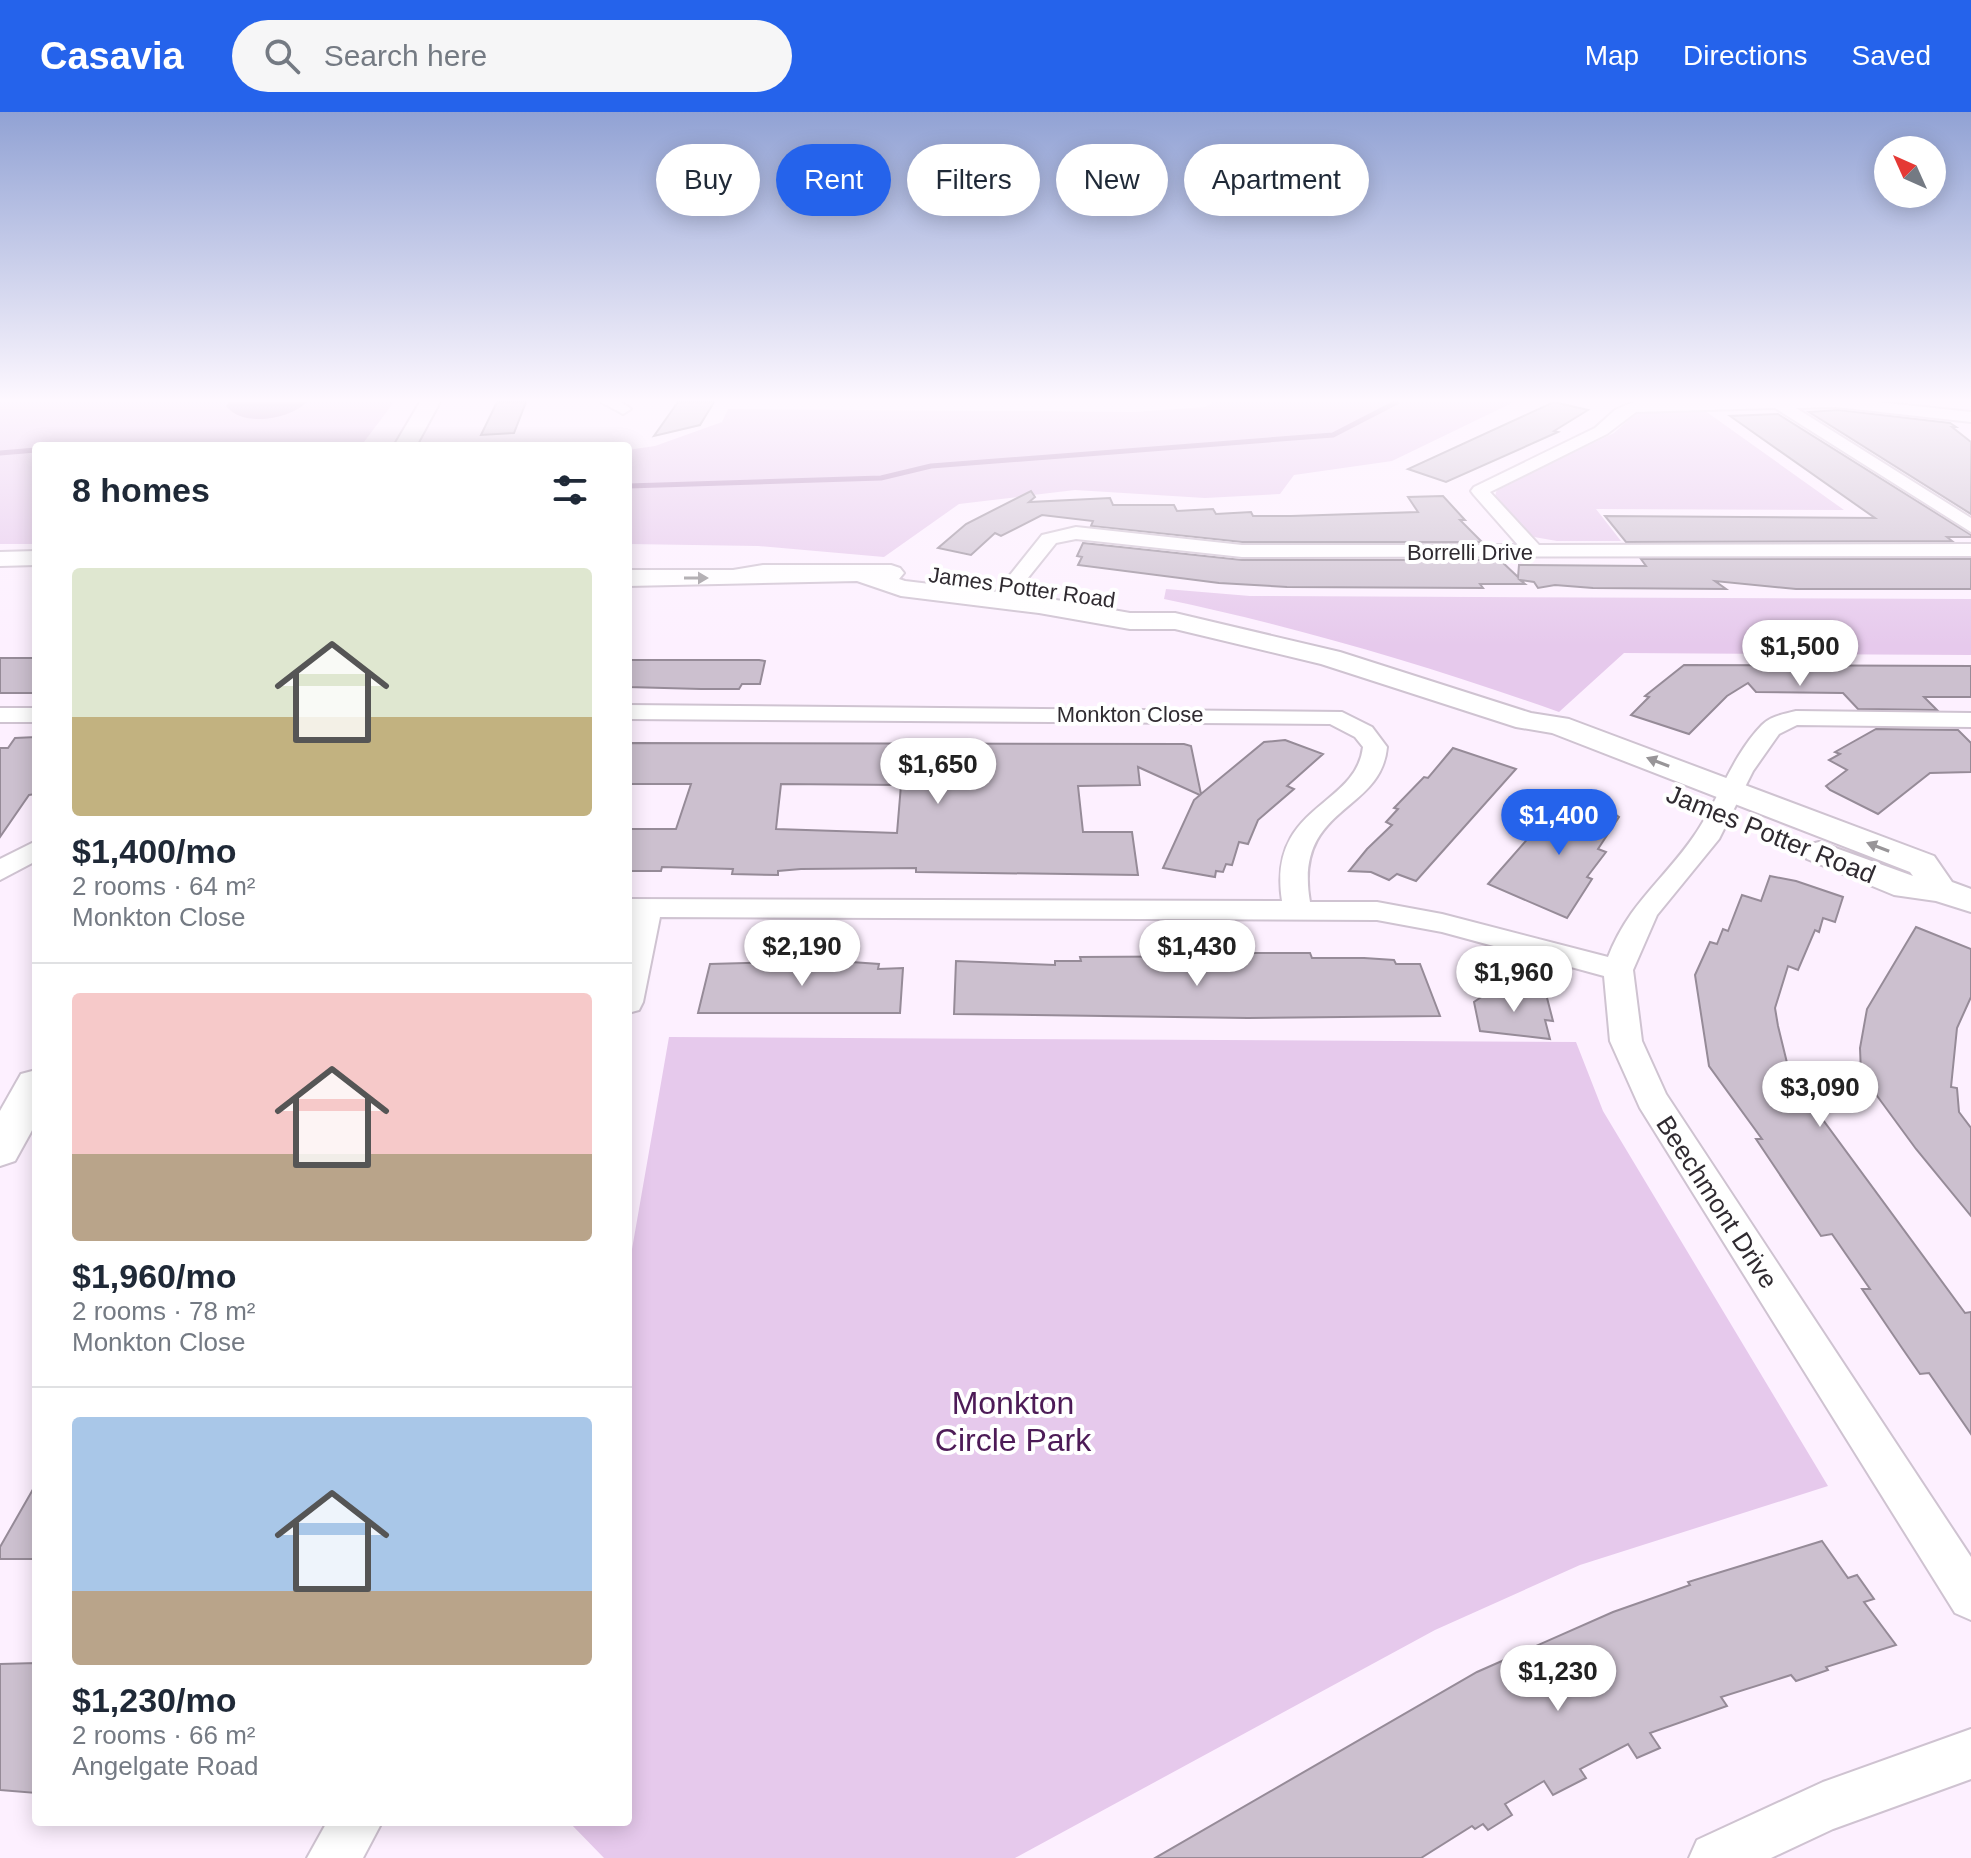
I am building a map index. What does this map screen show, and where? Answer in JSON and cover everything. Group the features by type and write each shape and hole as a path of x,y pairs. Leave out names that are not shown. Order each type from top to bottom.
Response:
{"main road":[{"name":"James Potter Road","path":"632,556 741,558 763,573"},
{"name":"James Potter Road","path":"632,578 733,578 763,573 865,575 901,588 1006,592 1130,621 1175,621 1330,658 1527,721 1533,740 1725,802 1906,887 1955,896"},
{"path":"0,1149 32,1092"}],"street":[{"path":"1490,483 1480,491 1535,552"},
{"path":"1904,483 1971,526"},
{"name":"Borrelli Drive","path":"1006,592 1049,539 1076,533 1242,551 1971,550"},
{"name":"Monkton Close","path":"632,712 1334,717 1366,732 1379,752 1372,768 1309,829 1299,846 1293,882 1298,910"},
{"path":"0,715 32,715"},
{"name":"Beechmont Drive","path":"1971,720 1807,718 1781,722 1771,729 1748,760 1706,839 1645,911 1629,940 1618,970 1626,1041 1652,1099 1971,1597"},
{"path":"0,871 32,851"},
{"path":"632,964 638,908 1298,910 1377,911 1412,917 1618,970"},
{"path":"1715,1858 1823,1807 1971,1754"},
{"path":"333,1858 354,1826"}],"green space":[{"path":"0,483 32,483 32,544 0,544"},
{"path":"632,483 1288,483 1280,494 1205,498 1075,490 959,504 884,557 758,546 632,544"},
{"path":"1509,483 1807,483 1844,510 1596,509 1621,541 1557,541 1534,537 1495,496 1497,489"},
{"path":"1166,589 1250,596 1971,599 1971,655 1624,653 1559,712 1363,649 1164,599"},
{"name":"Monkton Circle Park","path":"669,1037 1576,1042 1603,1111 1828,1486 1580,1565 1435,1630 1015,1858 604,1858 573,1826 632,1826 632,1249"}],"building":[{"path":"1826,483 1889,483 1971,537 1947,537 1952,541 1626,542 1605,516 1875,518"},
{"path":"1923,483 1971,483 1971,514"},
{"path":"1031,491 1035,497 1029,502 1110,498 1113,505 1174,505 1177,511 1213,509 1216,514 1251,512 1253,516 1418,512 1408,497 1443,496 1465,520 1460,520 1482,542 1242,542 1091,526 1093,521 1042,515 1001,536 995,533 971,555 938,548 966,524"},
{"path":"1083,543 1242,560 1500,560 1518,577 1519,565 1646,566 1641,559 1971,559 1971,589 1796,589 1715,581 1726,589 1555,585 1538,588 1534,582 1520,580 1525,584 1480,584 1483,588 1287,587 1219,583 1078,565 1082,557 1077,556"},
{"path":"0,658 32,658 32,693 0,693"},
{"path":"632,660 765,661 760,684 742,684 739,689 632,687"},
{"path":"1684,665 1971,666 1971,697 1924,697 1937,710 1858,709 1843,693 1756,692 1748,683 1727,696 1689,734 1631,715 1649,697 1645,696"},
{"path":"1876,729 1958,730 1971,743 1971,772 1930,773 1878,814 1826,786 1847,770 1829,760 1840,754 1835,752"},
{"path":"32,737 32,795 0,837 0,748 8,748 15,738"},
{"path":"1285,740 1323,754 1287,786 1294,789 1258,820 1248,844 1239,842 1232,865 1226,864 1223,872 1216,871 1215,877 1163,868 1194,800 1200,795 1138,767 1140,785 1078,786 1083,832 1132,832 1138,875 916,872 916,868 801,869 778,871 778,875 732,874 733,869 662,867 661,871 632,871 632,829 676,829 691,784 632,784 632,743 1184,744 1191,746 1201,794 1264,742","holes":["781,784 901,785 897,833 776,829"]},
{"path":"1453,748 1516,769 1416,881 1397,874 1389,880 1371,872 1349,871 1392,825 1386,822 1398,809 1394,808 1424,777 1428,778"},
{"path":"1567,794 1606,808 1619,817 1598,849 1606,852 1587,877 1592,879 1567,918 1488,884"},
{"path":"1770,876 1843,897 1835,922 1823,918 1819,932 1815,930 1798,970 1788,966 1775,1008 1778,1026 1790,1075 1965,1313 1971,1312 1971,1434 1929,1373 1920,1374 1862,1289 1870,1289 1832,1234 1821,1236 1756,1139 1762,1139 1709,1066 1695,975 1710,942 1717,944 1723,929 1728,931 1742,895 1761,901"},
{"path":"1916,927 1971,949 1971,997 1957,1028 1951,1087 1957,1088 1959,1112 1971,1128 1971,1216 1916,1149 1861,1074 1860,1048 1867,1009"},
{"path":"1250,953 1310,953 1312,958 1364,958 1394,960 1396,964 1420,964 1440,1016 1248,1018 954,1014 956,961 1055,965 1055,961 1081,961 1080,957 1251,956"},
{"path":"851,962 879,964 878,969 903,968 900,1013 698,1013 710,964"},
{"path":"1490,991 1546,994 1553,1021 1545,1020 1550,1039 1480,1031 1474,1002"},
{"path":"32,1491 32,1559 0,1559 0,1547"},
{"path":"1822,1541 1848,1578 1857,1575 1874,1599 1864,1602 1896,1645 1826,1667 1828,1670 1796,1681 1791,1675 1721,1697 1727,1706 1650,1733 1660,1748 1637,1758 1628,1744 1580,1769 1586,1778 1553,1795 1544,1781 1505,1804 1512,1815 1488,1830 1483,1824 1475,1829 1472,1826 1421,1858 1155,1858 1477,1672 1613,1612 1690,1585 1688,1582"},
{"path":"32,1663 32,1793 0,1790 0,1664"}],"waterway":[{"path":"632,486 708,483"}]}
